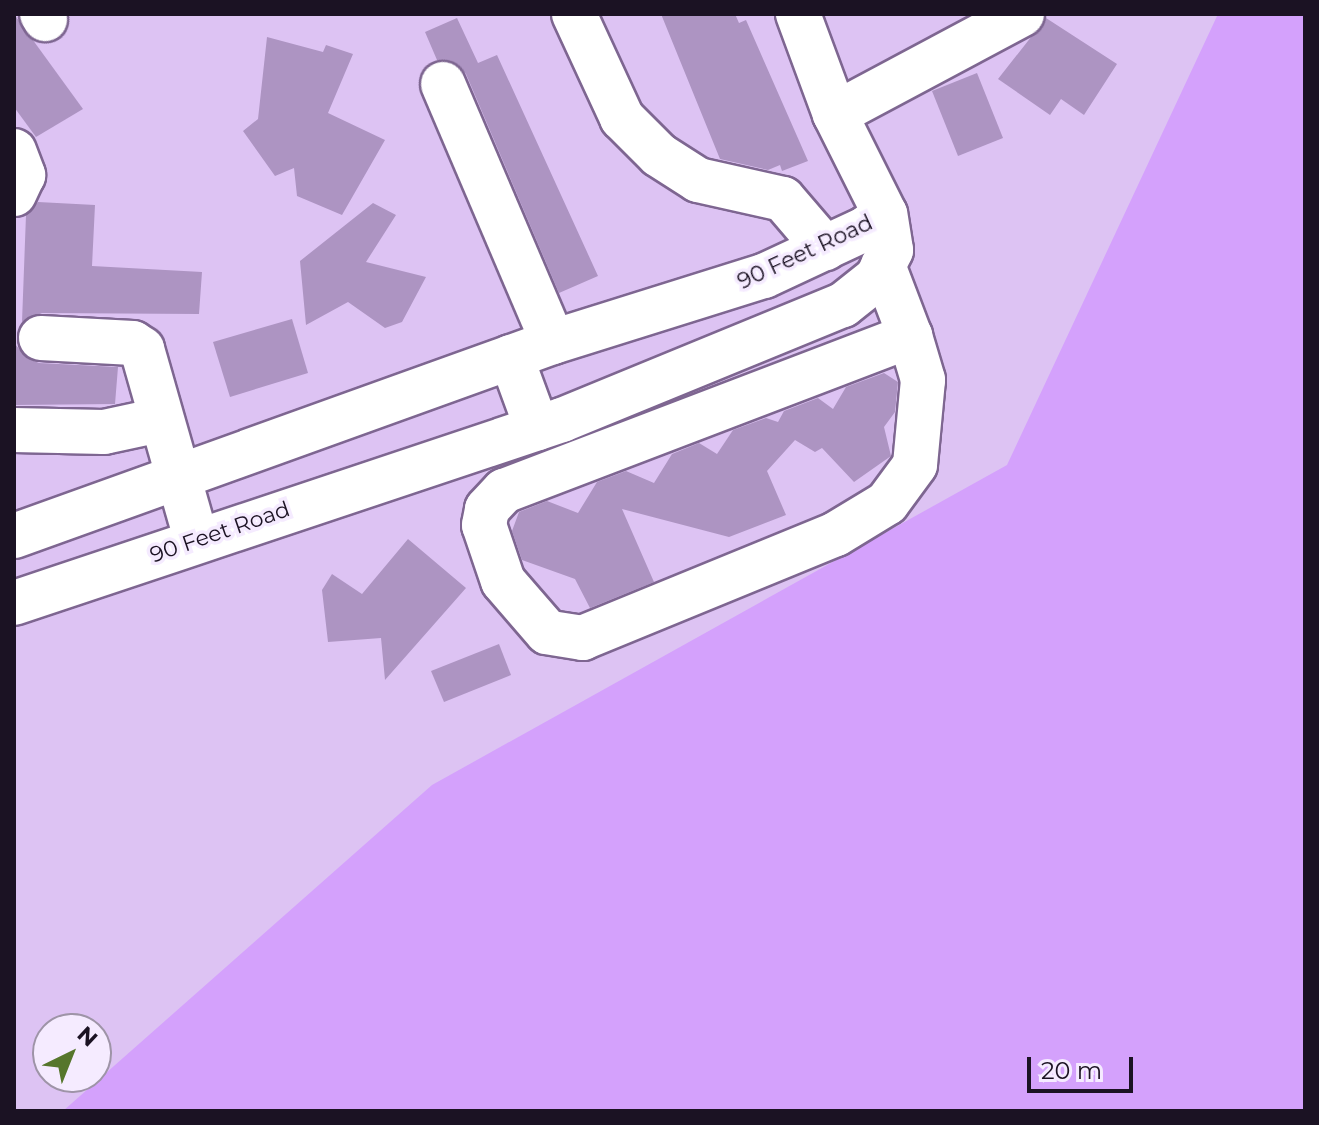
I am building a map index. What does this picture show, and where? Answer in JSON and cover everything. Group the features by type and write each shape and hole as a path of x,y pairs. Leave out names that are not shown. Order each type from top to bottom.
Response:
{"street":[{"path":"574,14 622,118 659,155 698,180 783,199 825,248"},
{"path":"798,14 835,114 885,214"},
{"path":"835,114 1022,14"},
{"path":"443,84 553,342"},
{"path":"14,126 23,170"},
{"name":"90 Feet Road","path":"14,536 553,342 764,276 825,248 885,214 891,250 877,278 843,305 549,424 196,539 14,603"},
{"path":"883,265 910,336 923,380 922,422 915,465 887,503 836,534 583,638 566,639 547,632 526,614 503,581 484,525 487,509 504,491 724,403 910,336"},
{"path":"809,320 828,365"},
{"path":"41,338 133,343 142,349 196,539"},
{"path":"511,357 549,424 577,460"},
{"path":"708,362 724,403"},
{"path":"14,430 104,432 160,420"}],"shaded area":[{"path":"1218,14 1305,14 1305,1111 63,1111 83,1093 112,1093 112,1068 432,785 1007,465"}],"building":[{"path":"14,14 83,109 36,137 14,107"},
{"path":"661,14 735,14 739,23 746,20 808,161 782,171 780,165 768,170 720,159"},
{"path":"457,18 478,63 497,55 598,276 559,293 466,74 457,64 437,60 425,32"},
{"path":"1046,18 1117,64 1084,115 1061,99 1050,115 998,79"},
{"path":"267,37 323,52 326,45 353,54 328,113 385,140 342,215 297,196 294,168 275,176 243,131 258,119"},
{"path":"977,73 1003,138 958,156 932,91"},
{"path":"38,202 95,205 92,266 202,272 199,314 42,313 22,322 26,215"},
{"path":"373,203 396,215 366,262 426,277 402,322 385,328 348,302 306,325 300,261"},
{"path":"292,319 308,373 230,397 213,342"},
{"path":"14,343 27,358 39,363 118,367 115,404 14,405"},
{"path":"884,373 898,382 895,412 884,427 891,456 854,482 822,448 815,452 795,440 767,471 786,515 729,537 622,509 654,582 590,608 575,579 522,560 512,531 519,512 547,501 578,513 597,482 626,471 654,483 672,454 699,443 717,454 733,430 766,418 778,422 784,411 818,398 833,409 846,387"},
{"path":"408,539 466,588 385,680 381,638 328,642 322,590 332,574 362,594"},
{"path":"499,644 511,675 444,702 431,671"}]}
